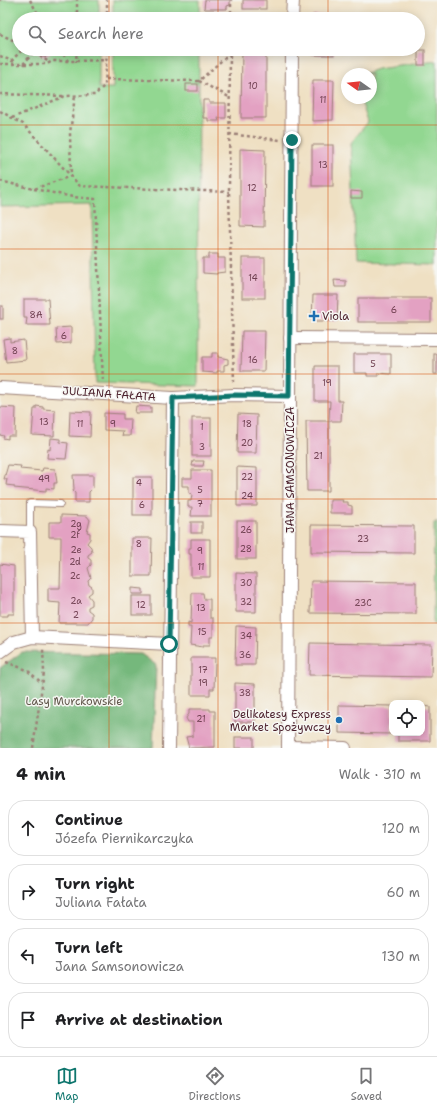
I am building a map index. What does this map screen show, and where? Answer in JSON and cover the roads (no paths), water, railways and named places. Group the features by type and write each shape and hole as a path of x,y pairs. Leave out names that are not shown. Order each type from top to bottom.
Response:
{"street":[{"path":"292,0 292,12"},
{"name":"JANA SAMSONOWICZA","path":"292,56 288,748 345,748"},
{"path":"290,338 437,338"},
{"name":"JULIANA FAŁATA","path":"0,388 173,398 234,395 289,396"},
{"path":"169,748 173,398"},
{"path":"0,532 30,532 38,637"},
{"path":"0,652 14,642 38,637 169,644"}],"lane":[{"path":"30,532 30,503 60,504"}],"place":[{"name":"Viola","path":"314,316"},
{"name":"Delikatesy Express Market Spożywczy","path":"339,720"}],"park label":[{"name":"Lasy Murckowskie","path":"74,701"}]}
